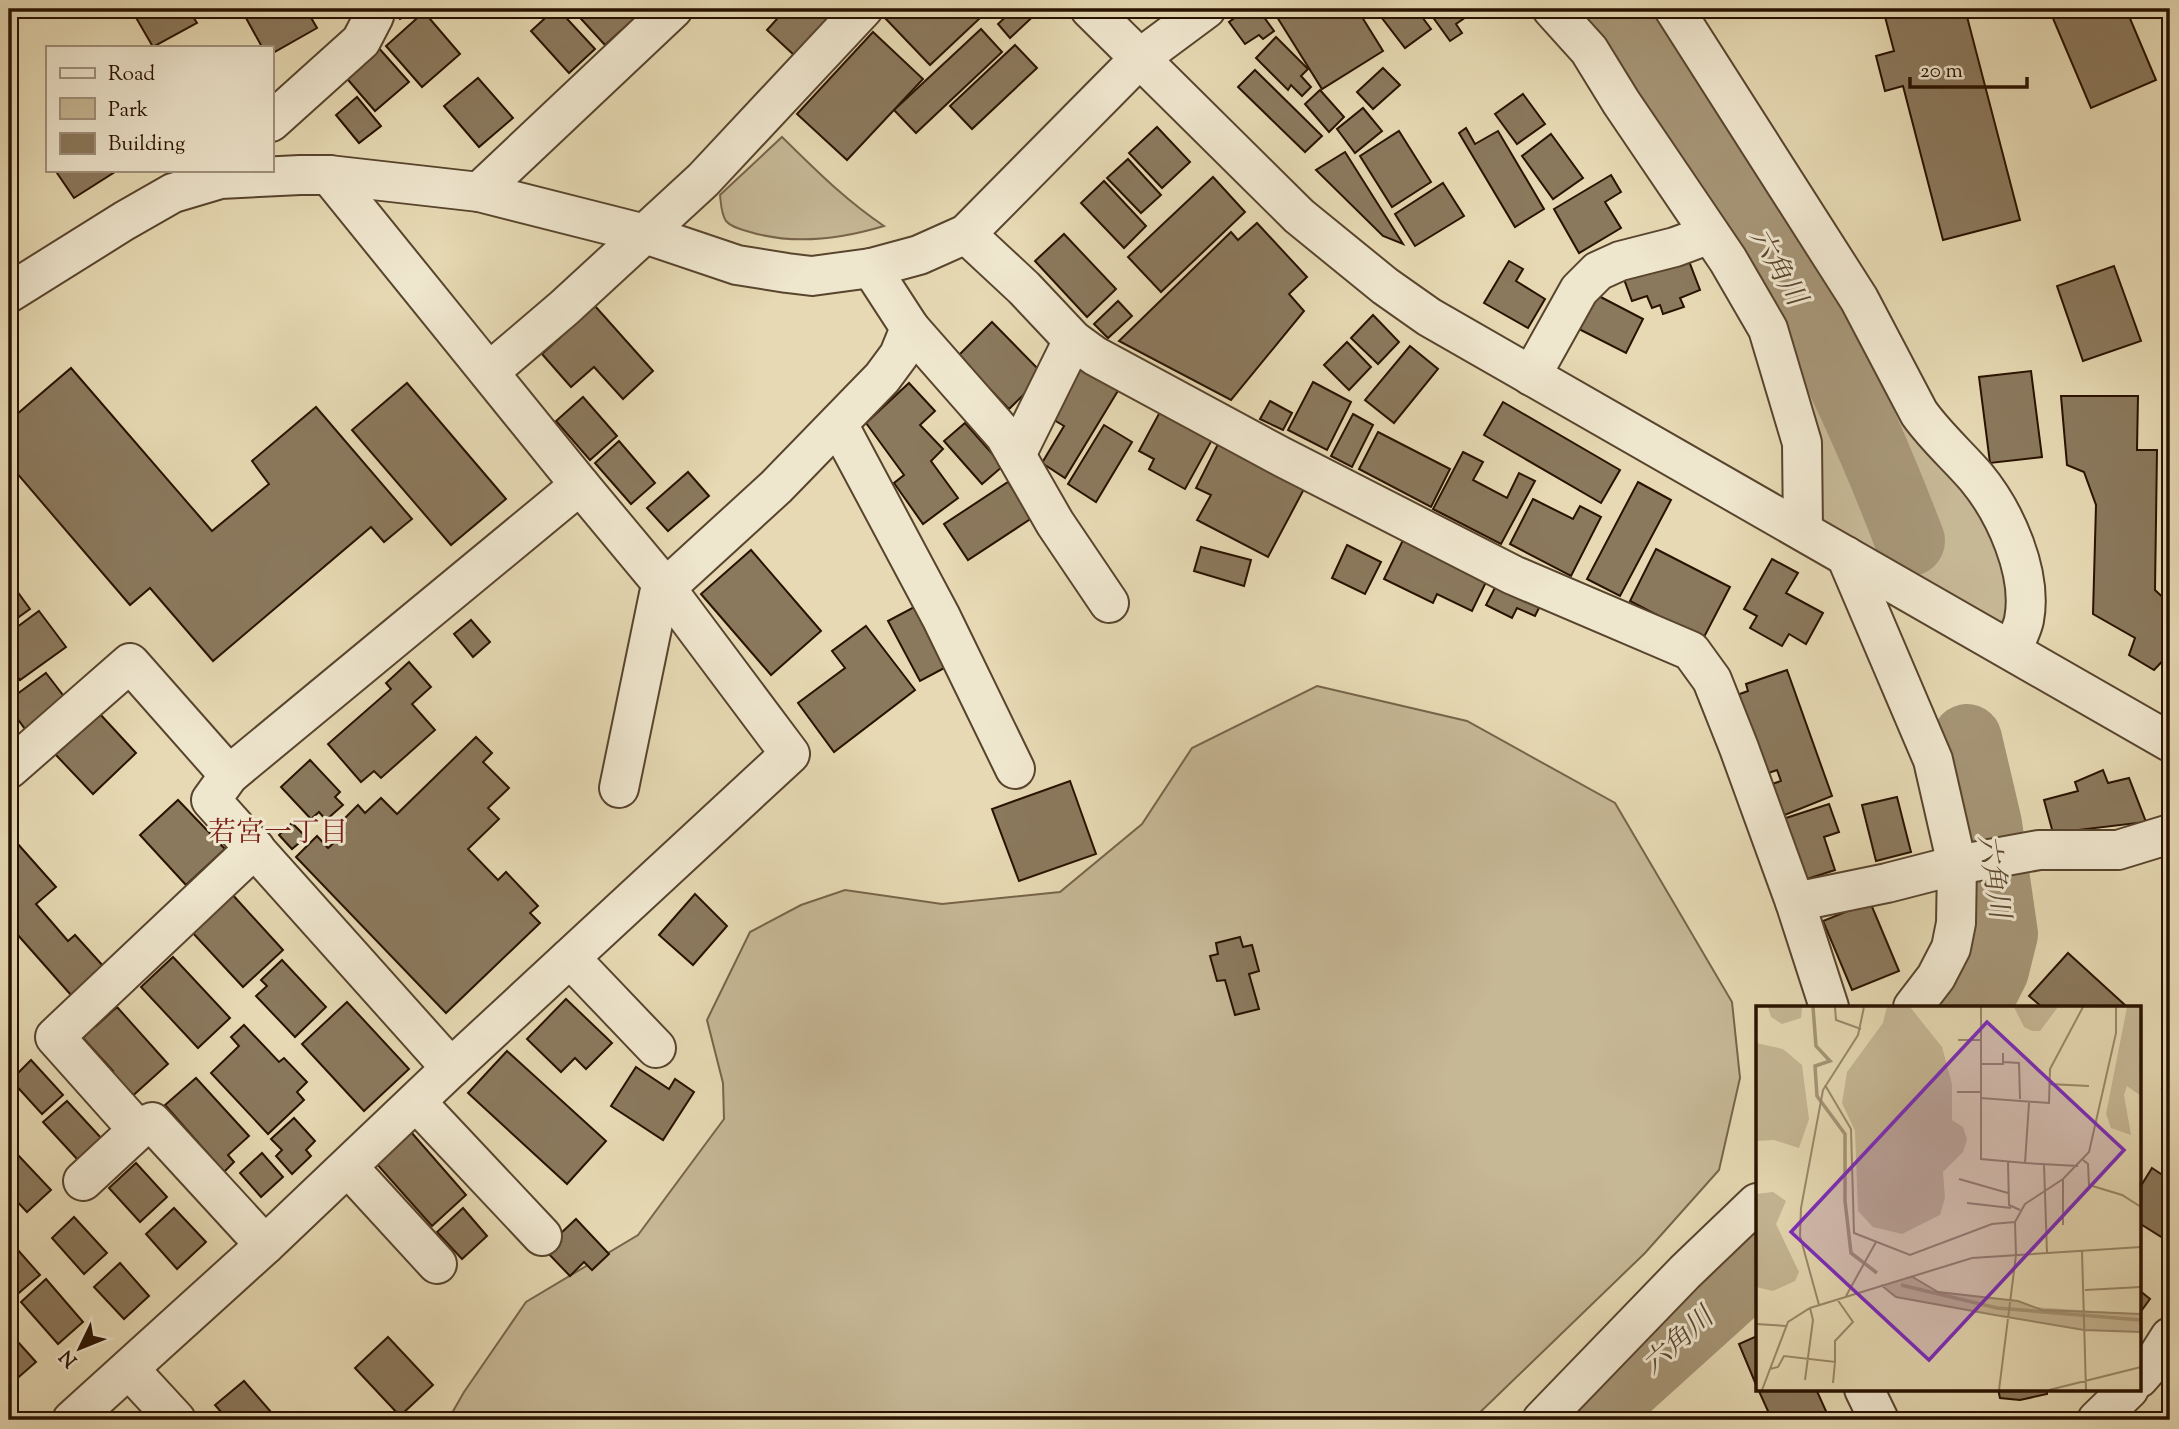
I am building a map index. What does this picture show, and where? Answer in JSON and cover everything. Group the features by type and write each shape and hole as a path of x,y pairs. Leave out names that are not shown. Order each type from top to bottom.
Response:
{"street":[{"path":"273,120 360,41 374,16 370,9"},
{"path":"479,192 673,9"},
{"path":"489,372 703,180 863,9"},
{"path":"1090,9 1299,216 1429,317 2170,742"},
{"path":"9,293 173,193 220,179 267,173 329,175 479,192 645,234 737,265 787,273 812,276 872,268 919,255 966,234 1140,58 1206,9"},
{"path":"1552,9 1589,50 1734,270 1768,329 1802,443 1803,531"},
{"path":"1674,9 1859,299 1919,412 1931,429 1974,474 1997,508 2018,553 2026,597 2024,622 2012,650"},
{"path":"72,1420 265,1245 790,754 665,587 329,175"},
{"path":"966,234 1024,288 1073,341 1095,356 1500,569 1691,651 1712,680 1795,902 1829,1006"},
{"path":"1531,376 1579,290 1598,271 1620,261 1675,247 1710,234"},
{"path":"872,268 910,328 1005,436 1055,523 1109,603"},
{"path":"619,789 659,594 766,496 882,378 899,355 910,328"},
{"path":"1016,455 1073,341"},
{"path":"838,424 941,617 1015,769"},
{"path":"451,1069 211,800 229,775 580,485"},
{"path":"1846,556 1933,760 1957,864 1956,923 1951,948 1936,977 1914,1006"},
{"path":"12,759 130,663 229,775"},
{"path":"1795,902 1957,864 2039,850 2118,850 2170,834"},
{"path":"138,1130 55,1037 255,848"},
{"path":"570,958 656,1048"},
{"path":"416,1102 542,1236"},
{"path":"83,1181 138,1130 152,1122 265,1245"},
{"path":"348,1167 437,1264"},
{"path":"1542,1420 1685,1272 1756,1204"},
{"path":"2140,1377 2170,1337"},
{"path":"129,1369 176,1420"},
{"path":"1864,1390 1879,1420"},
{"path":"2097,1420 2128,1390"}],"green space":[{"path":"1552,9 1674,9 2007,530 2012,650 1803,531 1780,372"},
{"path":"782,137 843,195 884,226 834,237 800,239 766,236 728,223 723,215 720,195"},
{"path":"1317,686 1467,721 1615,803 1732,1002 1740,1078 1719,1170 1645,1253 1472,1420 448,1420 526,1302 638,1235 724,1119 723,1083 707,1020 750,932 801,905 845,890 942,904 1060,892 1142,824 1192,748"}],"building":[{"path":"131,9 188,9 197,23 152,46"},
{"path":"241,9 306,9 317,28 273,53 273,46 261,46"},
{"path":"394,9 418,9 400,19"},
{"path":"558,9 595,49 569,73 531,31"},
{"path":"572,9 645,9 605,45"},
{"path":"786,9 837,9 794,55 767,30"},
{"path":"895,9 969,9 979,19 930,65 885,18"},
{"path":"1014,9 1041,9 1010,38 998,24"},
{"path":"1247,9 1258,9 1274,31 1263,39 1259,35 1245,44 1229,22"},
{"path":"1272,9 1357,9 1383,51 1322,89"},
{"path":"1375,9 1416,9 1431,29 1405,48"},
{"path":"1427,9 1476,10 1456,24 1462,33 1450,41"},
{"path":"1883,9 1965,9 2020,220 1943,240 1903,86 1885,91 1876,56 1894,51"},
{"path":"2049,9 2126,9 2156,80 2091,108"},
{"path":"424,12 460,54 422,87 386,46"},
{"path":"981,29 1002,52 916,133 894,110"},
{"path":"873,32 923,79 847,160 797,114"},
{"path":"1276,37 1308,69 1301,76 1311,87 1302,96 1291,85 1288,90 1256,58"},
{"path":"1015,45 1037,68 972,129 950,106"},
{"path":"377,46 409,82 375,111 343,74"},
{"path":"1383,68 1400,85 1373,109 1357,92"},
{"path":"1255,70 1322,136 1305,152 1238,87"},
{"path":"478,78 513,118 479,147 444,106"},
{"path":"1320,90 1344,117 1329,132 1305,104"},
{"path":"1523,94 1545,124 1517,144 1495,114"},
{"path":"357,97 381,126 359,143 336,115"},
{"path":"1363,108 1382,131 1355,153 1337,129"},
{"path":"1157,127 1190,162 1162,188 1129,153"},
{"path":"1466,128 1475,144 1498,131 1544,209 1515,227 1459,133"},
{"path":"1399,131 1431,182 1392,207 1360,156"},
{"path":"1551,134 1583,178 1553,199 1522,156"},
{"path":"1345,152 1403,244 1383,236 1316,170"},
{"path":"1128,159 1161,195 1141,213 1107,178"},
{"path":"56,172 115,172 74,198"},
{"path":"1611,175 1621,192 1605,202 1621,228 1579,253 1554,209"},
{"path":"1213,177 1245,212 1161,292 1128,257"},
{"path":"1104,181 1146,226 1124,248 1081,203"},
{"path":"1443,183 1464,216 1415,246 1395,214"},
{"path":"1257,223 1307,277 1289,294 1304,311 1231,400 1119,341 1231,232 1238,240"},
{"path":"1064,234 1116,289 1087,317 1035,261"},
{"path":"1684,248 1700,290 1680,298 1684,307 1663,314 1660,305 1652,308 1647,296 1632,301 1621,271"},
{"path":"1509,261 1523,269 1516,281 1545,299 1528,328 1484,303"},
{"path":"2114,266 2141,341 2083,361 2057,286"},
{"path":"1593,293 1643,319 1626,353 1575,327"},
{"path":"1118,301 1132,316 1108,338 1094,324"},
{"path":"595,306 653,371 623,399 594,367 571,387 542,354"},
{"path":"1373,315 1399,342 1378,364 1351,338"},
{"path":"992,322 1044,375 1009,409 958,356"},
{"path":"1347,342 1371,367 1349,390 1324,365"},
{"path":"1410,346 1438,369 1394,423 1365,400"},
{"path":"1080,366 1119,389 1065,478 1042,463 1064,426 1049,417"},
{"path":"71,368 212,531 269,484 252,461 316,407 412,519 384,542 371,527 213,661 150,588 130,605 9,464 9,421"},
{"path":"2031,371 2042,457 1990,463 1979,377"},
{"path":"1313,382 1351,402 1327,450 1288,430"},
{"path":"407,383 506,499 451,545 352,430"},
{"path":"909,383 935,411 920,425 943,449 931,461 958,498 923,524 894,483 904,475 866,423"},
{"path":"2061,396 2138,396 2137,450 2157,450 2155,590 2170,604 2170,653 2154,670 2129,655 2135,638 2093,614 2096,505 2084,472 2067,465"},
{"path":"583,397 617,436 590,460 556,421"},
{"path":"1270,401 1292,413 1283,430 1260,419"},
{"path":"1503,402 1620,470 1601,503 1484,435"},
{"path":"1161,410 1213,438 1185,489 1149,469 1154,459 1139,451"},
{"path":"1353,414 1373,425 1352,467 1331,456"},
{"path":"965,423 1003,466 982,484 944,441"},
{"path":"1104,425 1132,442 1096,502 1068,484"},
{"path":"1378,432 1450,469 1431,507 1359,469"},
{"path":"619,441 655,483 631,504 595,463"},
{"path":"1218,444 1304,489 1268,557 1197,520 1211,495 1196,488"},
{"path":"1463,452 1483,462 1473,480 1507,498 1519,473 1535,481 1501,544 1433,509"},
{"path":"688,472 709,496 668,531 647,508"},
{"path":"1008,482 1032,518 968,560 944,524"},
{"path":"1638,482 1671,500 1620,596 1587,579"},
{"path":"1533,499 1573,519 1580,506 1601,517 1571,576 1510,544"},
{"path":"1404,538 1487,580 1472,611 1437,594 1433,603 1384,579"},
{"path":"1347,545 1381,562 1365,594 1332,578"},
{"path":"1201,547 1251,560 1244,586 1194,571"},
{"path":"1656,549 1730,587 1703,639 1630,601"},
{"path":"751,550 821,631 771,675 701,594"},
{"path":"1772,559 1798,573 1786,593 1823,613 1806,644 1789,634 1782,646 1750,628 1757,616 1744,609"},
{"path":"9,580 30,609 9,624"},
{"path":"1498,582 1541,604 1535,616 1517,608 1512,618 1486,605"},
{"path":"916,606 948,666 920,681 888,621"},
{"path":"39,611 66,647 20,680 9,665 9,633"},
{"path":"471,620 490,642 473,657 454,634"},
{"path":"866,626 915,690 834,752 798,703 845,668 832,651"},
{"path":"409,662 431,687 412,704 435,730 381,778 374,771 361,782 328,744 391,689 386,683"},
{"path":"1787,670 1832,796 1777,818 1766,786 1781,781 1777,770 1763,775 1734,696 1748,691 1746,684"},
{"path":"46,673 66,699 25,729 9,707 9,700"},
{"path":"99,713 136,753 93,794 55,754"},
{"path":"476,737 492,753 483,762 509,788 488,808 499,819 468,849 498,880 506,872 538,906 530,913 540,923 446,1013 296,857 317,836 328,848 345,833 337,826 358,805 365,813 381,798 397,814"},
{"path":"310,760 340,792 335,797 343,805 326,820 319,812 311,819 281,787"},
{"path":"2103,770 2108,783 2129,778 2146,822 2053,833 2044,800 2078,791 2075,782"},
{"path":"1070,781 1096,854 1019,881 992,809"},
{"path":"1897,797 1911,852 1876,861 1862,805"},
{"path":"178,800 225,849 186,885 140,835"},
{"path":"1829,804 1839,832 1824,837 1835,870 1804,880 1783,819"},
{"path":"292,823 306,837 292,849 279,835"},
{"path":"9,834 56,887 36,904 68,941 75,935 104,967 71,995 9,925 9,916 12,913 9,909"},
{"path":"231,893 283,950 243,987 191,931"},
{"path":"695,894 727,926 693,965 659,935"},
{"path":"1870,902 1899,971 1852,990 1823,921"},
{"path":"1240,937 1243,947 1252,945 1259,971 1249,974 1259,1009 1235,1015 1225,980 1217,981 1210,956 1218,954 1216,943"},
{"path":"2068,953 2126,1006 2041,1006 2029,996"},
{"path":"173,957 230,1018 198,1048 141,987"},
{"path":"282,960 326,1007 295,1037 256,996 267,986 261,980"},
{"path":"566,999 612,1043 586,1069 575,1058 561,1072 527,1039"},
{"path":"347,1002 409,1069 364,1111 302,1044"},
{"path":"117,1007 168,1064 128,1100 107,1076 113,1071 83,1038 87,1034 83,1029 92,1022 96,1026"},
{"path":"244,1025 279,1062 284,1058 307,1082 297,1092 304,1100 268,1134 211,1073 239,1046 231,1037"},
{"path":"507,1051 606,1141 567,1184 468,1093"},
{"path":"31,1060 63,1095 42,1114 11,1080"},
{"path":"636,1067 669,1089 675,1079 694,1092 663,1140 611,1106"},
{"path":"2170,1075 2170,1094 2162,1089"},
{"path":"196,1078 249,1136 228,1155 234,1162 224,1172 165,1105"},
{"path":"67,1101 102,1139 78,1160 43,1122"},
{"path":"294,1118 315,1141 306,1150 311,1156 292,1174 276,1156 282,1150 271,1139"},
{"path":"411,1132 466,1195 432,1226 376,1163"},
{"path":"262,1153 283,1177 261,1197 240,1173"},
{"path":"17,1154 51,1190 27,1212 9,1193 9,1161"},
{"path":"136,1163 167,1197 140,1222 109,1188"},
{"path":"2152,1168 2170,1180 2170,1225 2163,1238 2140,1224 2140,1187"},
{"path":"174,1208 206,1242 177,1269 146,1234"},
{"path":"463,1208 487,1236 462,1259 437,1232"},
{"path":"74,1217 107,1253 84,1274 52,1238"},
{"path":"576,1219 609,1254 592,1270 584,1262 570,1276 544,1249"},
{"path":"9,1240 40,1275 14,1297 9,1291"},
{"path":"120,1263 149,1296 124,1319 94,1287"},
{"path":"46,1279 83,1322 58,1344 21,1302"},
{"path":"2140,1291 2150,1299 2140,1313"},
{"path":"9,1332 36,1362 12,1383 9,1380"},
{"path":"1756,1336 1756,1385 1739,1344"},
{"path":"388,1337 433,1385 400,1416 355,1368"},
{"path":"244,1381 278,1420 228,1420 215,1405"},
{"path":"1758,1390 1816,1390 1830,1420 1772,1420"},
{"path":"1998,1390 2047,1390 2047,1394 2020,1400 2000,1398"}],"waterway":[{"name":"六角川","path":"1615,9 1720,166 1798,296 1850,399 1910,541"},
{"name":"六角川","path":"1967,739 1987,824 2003,934 1994,970 1985,988 1970,1006"},
{"name":"六角川","path":"1589,1420 1733,1290 1756,1256"}],"district":[{"name":"若宮一丁目","path":"278,831"}]}
